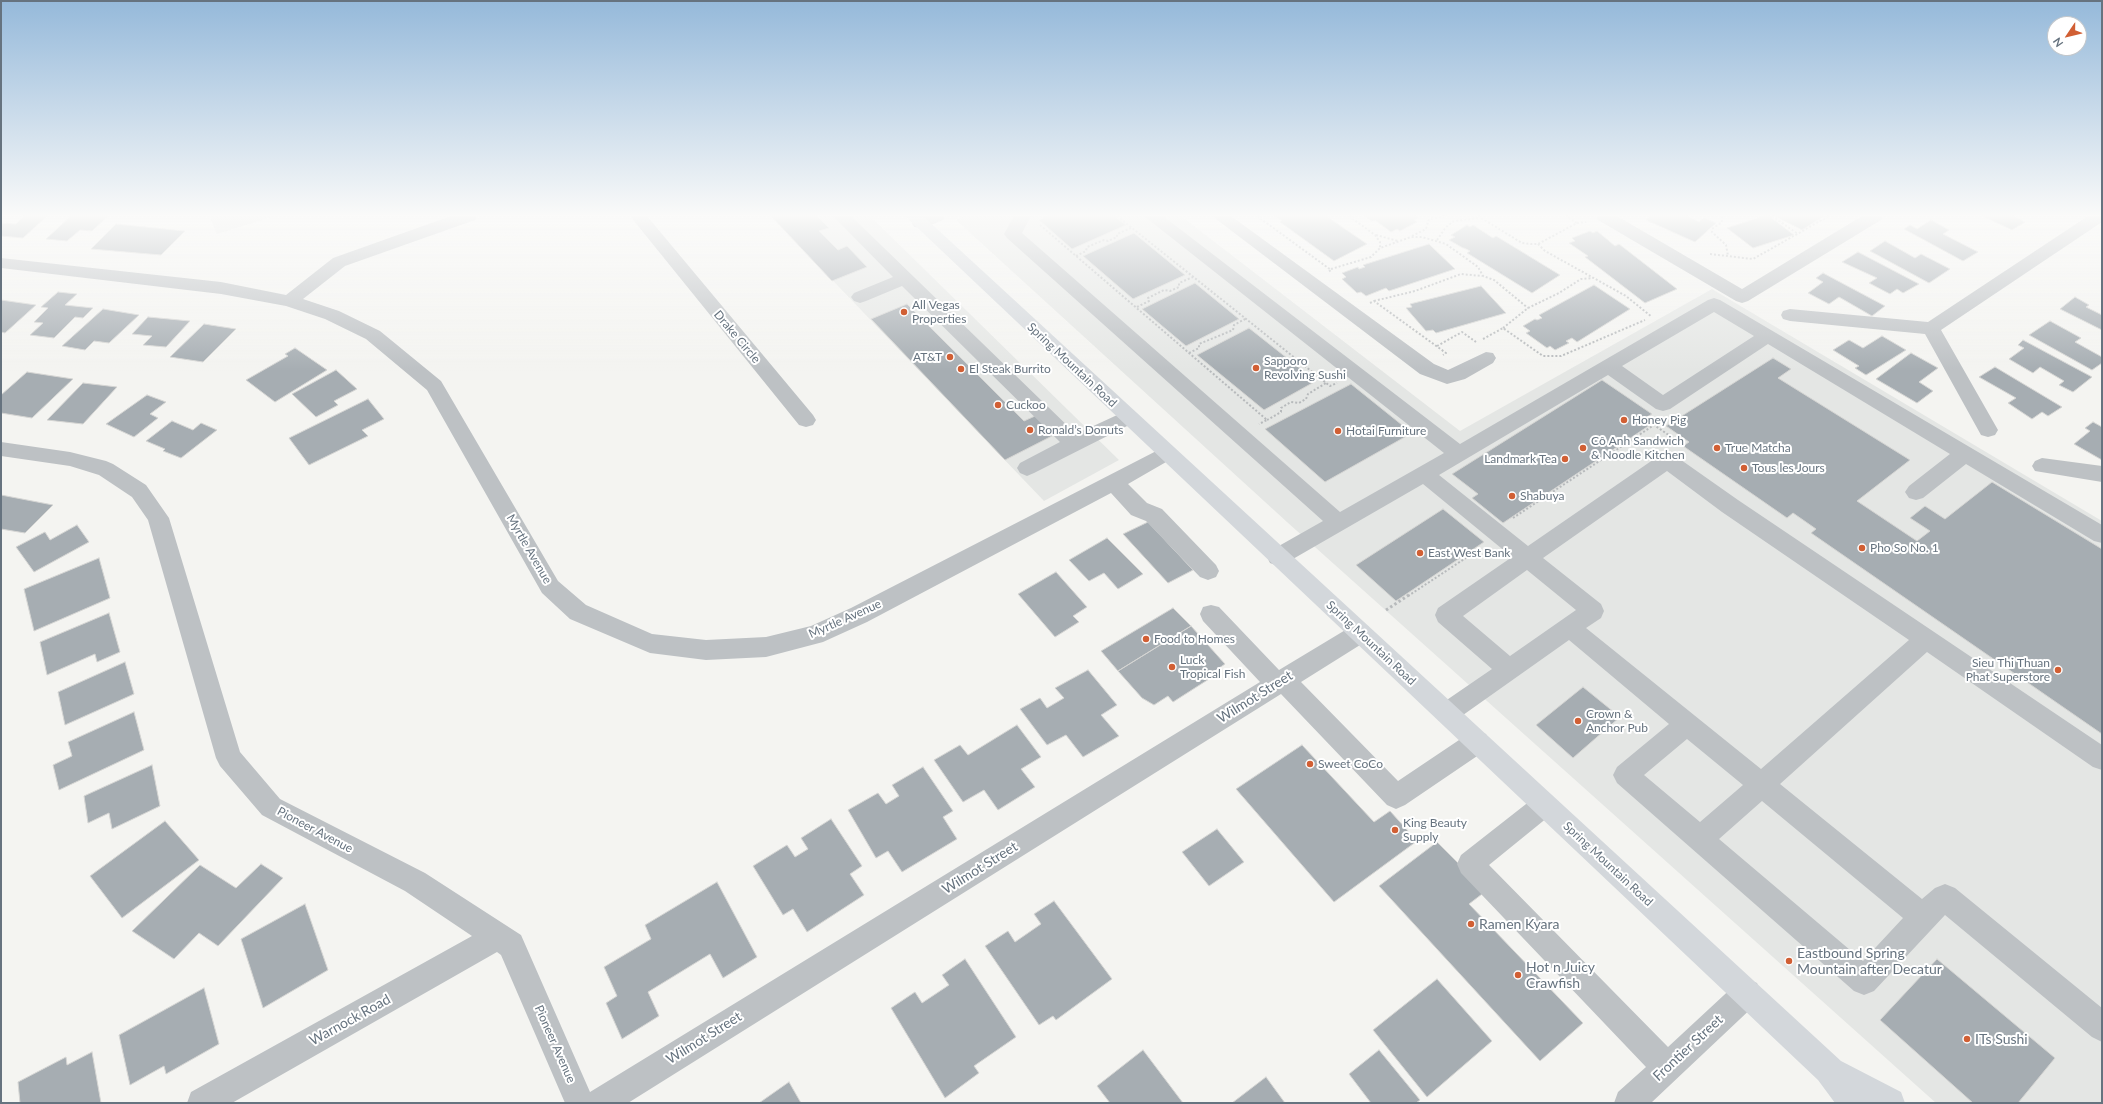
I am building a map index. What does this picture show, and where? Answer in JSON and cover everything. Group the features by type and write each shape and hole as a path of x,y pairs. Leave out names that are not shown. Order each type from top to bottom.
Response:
{"main road":[{"name":"Spring Mountain Road","path":"974,268 1166,453 1829,1069 1853,1103"},
{"name":"Spring Mountain Road","path":"1829,1069 1890,1103"}],"street":[{"name":"Myrtle Avenue","path":"41,268 220,288 289,301 332,315 373,335 434,386 550,587 578,612 650,643 706,650 766,646 815,634 859,615 1114,482 1166,453"},
{"path":"289,301 332,268"},
{"name":"Drake Circle","path":"680,268 806,420"},
{"path":"893,268 1074,444"},
{"path":"1051,268 1338,522"},
{"path":"1218,268 1458,453"},
{"path":"1290,268 1427,369 1447,377 1458,374 1486,358"},
{"path":"1692,268 1742,297 1791,268"},
{"path":"1790,315 1931,328 2022,268"},
{"path":"860,297 904,279"},
{"path":"1278,557 1424,474 1714,304 2102,535"},
{"path":"1931,328 1988,430"},
{"path":"1608,366 1663,404 1766,336"},
{"path":"1027,468 1128,417"},
{"name":"Pioneer Avenue","path":"1,449 70,459 106,469 139,491 158,518 229,758 271,807 415,882 512,945 580,1103"},
{"path":"1916,492 1965,454"},
{"path":"1510,670 1446,615 1667,460 1730,506 2102,759"},
{"path":"2042,466 2102,474"},
{"path":"1424,474 1592,610 1570,628 1447,713"},
{"path":"1114,482 1139,509 1154,515 1208,571"},
{"path":"1211,614 1396,797 1477,742"},
{"path":"1570,628 1923,917"},
{"name":"Wilmot Street","path":"600,1103 1360,632"},
{"path":"1700,839 1760,784 1926,640"},
{"path":"1687,724 1626,775 1864,981 1923,917 1945,897 2102,1027"},
{"path":"1544,805 1470,864 1668,1068"},
{"name":"Warnock Road","path":"202,1103 499,936"},
{"name":"Frontier Street","path":"1629,1103 1747,993"}],"path":[{"path":"1090,268 1267,420"},
{"path":"1181,268 1330,386 1354,373"},
{"path":"1330,269 1335,268"},
{"path":"1478,268 1483,276"},
{"path":"1503,328 1543,356 1550,357 1567,354 1584,345 1652,317 1626,296 1575,268"},
{"path":"1374,301 1416,292 1461,274 1471,274 1494,280 1528,308"},
{"path":"1137,307 1149,301 1148,298 1164,290 1170,291 1175,289 1179,287 1180,283 1193,277"},
{"path":"1437,346 1462,332 1476,343 1503,328 1528,308 1559,293 1581,279 1594,278"},
{"path":"1189,353 1199,348 1199,344 1233,330 1234,324 1246,319"},
{"path":"1255,427 1281,412 1281,408 1291,402 1299,403 1306,399 1308,394 1326,383"},
{"path":"1386,610 1488,544"}],"shaded area":[{"path":"820,268 923,268 1119,460 1044,501"},
{"path":"1008,268 1248,268 1460,431 1712,289 2102,521 2102,1103 1936,1103 1287,522"}],"building":[{"path":"819,268 866,268 832,281"},
{"path":"1096,268 1176,268 1185,275 1133,299"},
{"path":"1357,268 1359,269 1363,268 1453,268 1455,269 1389,291 1386,288 1366,296 1361,292 1357,293 1342,279 1346,277 1342,273"},
{"path":"1491,268 1548,268 1560,275 1532,293"},
{"path":"1599,268 1649,268 1677,289 1645,303"},
{"path":"1854,268 1888,268 1919,284 1903,293 1897,289 1890,294 1869,283 1877,278"},
{"path":"1900,268 1947,268 1950,269 1929,283"},
{"path":"1823,273 1885,306 1872,316 1839,297 1829,304 1808,293 1823,282 1816,278"},
{"path":"1195,283 1239,319 1186,346 1142,309"},
{"path":"1594,285 1630,309 1577,342 1572,338 1566,341 1569,343 1555,350 1550,346 1547,348 1526,333 1530,331 1523,326 1535,319 1537,320 1542,318 1539,315"},
{"path":"1481,286 1506,313 1436,333 1433,330 1426,331 1406,308 1412,307 1410,304"},
{"path":"58,292 77,294 65,305 93,308 83,318 75,317 54,338 30,335 43,323 34,322 48,308 41,307"},
{"path":"2075,297 2089,305 2086,307 2102,315 2102,330 2060,309"},
{"path":"1,300 36,305 5,333 1,332"},
{"path":"907,304 1024,421 1035,416 1054,435 1005,460 871,319"},
{"path":"103,309 139,315 109,343 94,341 85,350 62,346"},
{"path":"148,317 190,321 166,347 143,345 152,336 132,334"},
{"path":"2050,321 2081,338 2075,342 2102,357 2102,363 2092,370 2029,335"},
{"path":"204,324 236,329 203,362 170,357"},
{"name":"Sapporo Revolving Sushi","path":"1249,328 1316,381 1264,410 1197,355"},
{"path":"1882,336 1906,350 1866,375 1855,368 1859,366 1833,350 1849,340 1863,348"},
{"path":"2023,340 2092,377 2073,392 2059,385 2064,381 2040,367 2033,373 2009,359 2024,348 2018,345"},
{"path":"295,348 327,370 275,402 246,380 288,356 285,354"},
{"path":"1911,353 1938,368 1919,382 1933,391 1917,403 1876,379"},
{"path":"1773,358 1791,369 1778,378 1910,460 1857,501 1917,541 1930,531 1910,518 1925,506 1945,519 1992,482 2102,549 2102,734 1811,533 1816,529 1793,513 1787,518 1683,446 1689,442 1666,426"},
{"path":"1995,367 2062,407 2048,416 2042,412 2032,419 2008,403 2016,398 1979,377"},
{"path":"336,370 357,389 334,401 338,405 316,417 292,394"},
{"path":"27,372 73,379 32,418 1,413 1,395"},
{"path":"1602,380 1652,414 1642,420 1650,425 1503,523 1472,498 1478,494 1452,474"},
{"path":"83,383 117,387 83,424 47,420"},
{"name":"Hotai Furniture","path":"1351,384 1412,433 1325,482 1265,429"},
{"path":"147,395 166,402 150,414 158,418 134,437 106,424"},
{"path":"368,399 384,419 362,430 368,436 309,465 289,438"},
{"path":"172,421 193,430 201,423 217,430 181,458 163,451 165,449 146,441"},
{"path":"2093,422 2102,427 2102,460 2074,444 2090,431 2085,428"},
{"path":"1,495 53,505 25,533 1,529"},
{"name":"East West Bank","path":"1443,509 1484,542 1396,601 1356,565"},
{"path":"1148,522 1193,570 1168,583 1123,534"},
{"path":"77,525 89,542 34,572 16,547 45,532 50,540"},
{"path":"1107,538 1143,574 1118,589 1104,573 1089,581 1069,560"},
{"path":"99,558 110,598 34,631 24,589"},
{"path":"1056,572 1087,607 1073,616 1079,622 1055,637 1018,594"},
{"name":"Food to Homes","path":"1173,608 1191,626 1118,671 1101,651"},
{"path":"109,613 120,652 97,662 95,654 47,675 40,642"},
{"name":"Luck Tropical Fish","path":"1191,626 1225,664 1206,677 1209,679 1173,702 1168,696 1154,705 1142,698 1118,671"},
{"path":"125,662 134,694 65,725 58,692"},
{"path":"1088,670 1117,705 1101,715 1119,736 1083,757 1066,735 1047,745 1020,709 1040,698 1047,708 1064,698 1055,688"},
{"name":"Crown & Anchor Pub","path":"1583,687 1620,717 1573,758 1536,725"},
{"path":"134,712 144,750 59,790 53,765 72,756 68,742"},
{"path":"1017,725 1041,757 1021,769 1035,787 998,810 984,790 963,802 934,760 960,745 968,755"},
{"path":"1302,745 1374,822 1390,811 1417,841 1334,902 1236,789"},
{"path":"152,765 160,806 112,829 109,813 88,823 84,796"},
{"path":"923,767 953,811 943,817 957,839 902,872 888,851 876,858 848,810 878,793 886,804 899,796 892,785"},
{"path":"831,819 862,866 850,874 864,895 807,932 793,909 783,915 753,866 787,845 795,857 808,849 801,838"},
{"path":"165,821 199,860 122,918 90,876"},
{"path":"1217,829 1244,862 1209,886 1182,852"},
{"path":"1437,842 1486,891 1469,904 1583,1023 1540,1061 1379,886"},
{"path":"261,864 283,878 218,946 199,933 174,959 132,931 200,865 236,888"},
{"path":"717,882 757,957 723,978 710,954 648,992 659,1016 622,1039 606,1003 617,996 604,967 651,939 645,925"},
{"path":"1054,901 1112,979 1056,1020 1053,1016 1039,1025 985,946 1008,931 1015,942 1041,924 1034,914"},
{"path":"305,904 328,970 263,1008 241,939"},
{"path":"965,959 1016,1037 974,1066 979,1073 945,1098 891,1008 915,992 922,1003 949,985 942,975"},
{"name":"ITs Sushi","path":"1937,959 2055,1058 2018,1103 1973,1103 1880,1020"},
{"path":"1437,979 1492,1041 1427,1097 1373,1030"},
{"path":"204,988 219,1044 166,1074 164,1066 130,1085 119,1035"},
{"path":"1143,1050 1183,1103 1110,1103 1097,1086"},
{"path":"1379,1050 1420,1100 1416,1103 1371,1103 1349,1074"},
{"path":"92,1052 101,1103 20,1103 18,1082 66,1057 67,1065"},
{"path":"1266,1077 1285,1103 1232,1103"},
{"path":"789,1082 801,1103 759,1103"}],"place":[{"name":"All Vegas Properties","path":"904,312"},
{"name":"AT&T","path":"950,357"},
{"name":"Sapporo Revolving Sushi","path":"1256,368"},
{"name":"El Steak Burrito","path":"961,369"},
{"name":"Cuckoo","path":"998,405"},
{"name":"Honey Pig","path":"1624,420"},
{"name":"Ronald’s Donuts","path":"1030,430"},
{"name":"Hotai Furniture","path":"1338,431"},
{"name":"Cô Anh Sandwich & Noodle Kitchen","path":"1583,448"},
{"name":"True Matcha","path":"1717,448"},
{"name":"Landmark Tea","path":"1565,459"},
{"name":"Tous les Jours","path":"1744,468"},
{"name":"Shabuya","path":"1512,496"},
{"name":"Pho So No. 1","path":"1862,548"},
{"name":"East West Bank","path":"1420,553"},
{"name":"Food to Homes","path":"1146,639"},
{"name":"Luck Tropical Fish","path":"1172,667"},
{"name":"Sieu Thi Thuan Phat Superstore","path":"2058,670"},
{"name":"Crown & Anchor Pub","path":"1578,721"},
{"name":"Sweet CoCo","path":"1310,764"},
{"name":"King Beauty Supply","path":"1395,830"},
{"name":"Ramen Kyara","path":"1471,924"},
{"name":"Eastbound Spring Mountain after Decatur","path":"1789,961"},
{"name":"Hot n Juicy Crawfish","path":"1518,975"},
{"name":"ITs Sushi","path":"1967,1039"}]}
